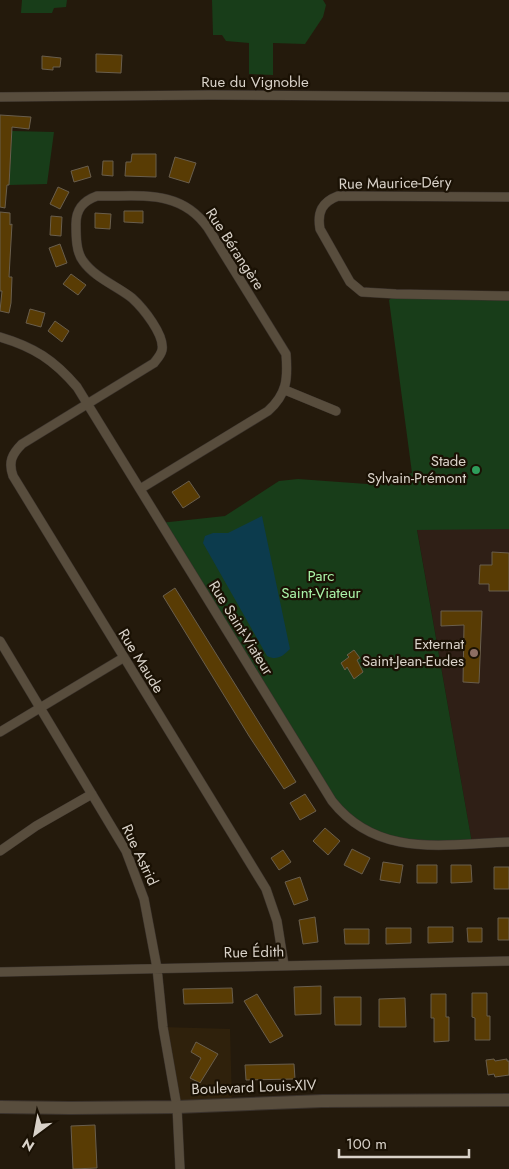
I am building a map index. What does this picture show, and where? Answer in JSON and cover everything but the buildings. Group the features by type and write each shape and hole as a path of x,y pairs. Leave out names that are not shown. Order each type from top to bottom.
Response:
{"main road":[{"name":"Boulevard Louis-XIV","path":"0,1107 177,1107 322,1101 509,1100"}],"street":[{"name":"Rue du Vignoble","path":"0,97 211,95 509,97"},
{"name":"Rue Bérangère","path":"88,404 154,363 162,351 160,336 153,323 133,300 88,268 82,260 77,245 77,213 81,205 88,199 97,196 164,197 190,208 202,218 286,354 285,390"},
{"name":"Rue Maurice-Déry","path":"509,197 338,196 324,203 318,219 320,229 350,282 362,292 509,296"},
{"name":"Rue Saint-Viateur","path":"0,337 36,351 52,362 77,387 332,801 346,817 371,834 383,839 403,843 509,842"},
{"path":"140,489 268,411 285,390 336,411"},
{"name":"Rue Maude","path":"88,404 22,444 10,460 10,468 13,476 123,658 266,889 277,921 284,965"},
{"name":"Rue Astrid","path":"0,641 126,850 144,899 177,1107 180,1169"},
{"path":"0,732 123,658"},
{"path":"0,851 36,826 92,794"},
{"name":"Rue Édith","path":"0,972 509,961"}],"shaded area":[{"name":"Externat Saint-Jean-Eudes","path":"417,529 509,529 509,842 472,843"},
{"path":"163,1027 230,1029 232,1104 177,1107"}],"green space":[{"path":"22,0 67,0 66,7 54,8 52,13 21,13"},
{"path":"212,0 323,0 326,5 323,17 305,44 273,43 273,75 249,74 249,43 226,41 222,35 213,35"},
{"path":"12,131 54,132 47,184 9,185"},
{"name":"Parc Saint-Viateur","path":"396,294 509,296 509,529 417,530 472,843 403,843 346,817 160,523 225,516 279,481 298,479 367,484 412,473 389,300"}],"water":[{"path":"262,516 290,649 277,658 267,656 203,543 205,536 213,533 228,533"}],"place":[{"name":"Stade Sylvain-Prémont","path":"476,470"},
{"name":"Externat Saint-Jean-Eudes","path":"474,653"}]}
